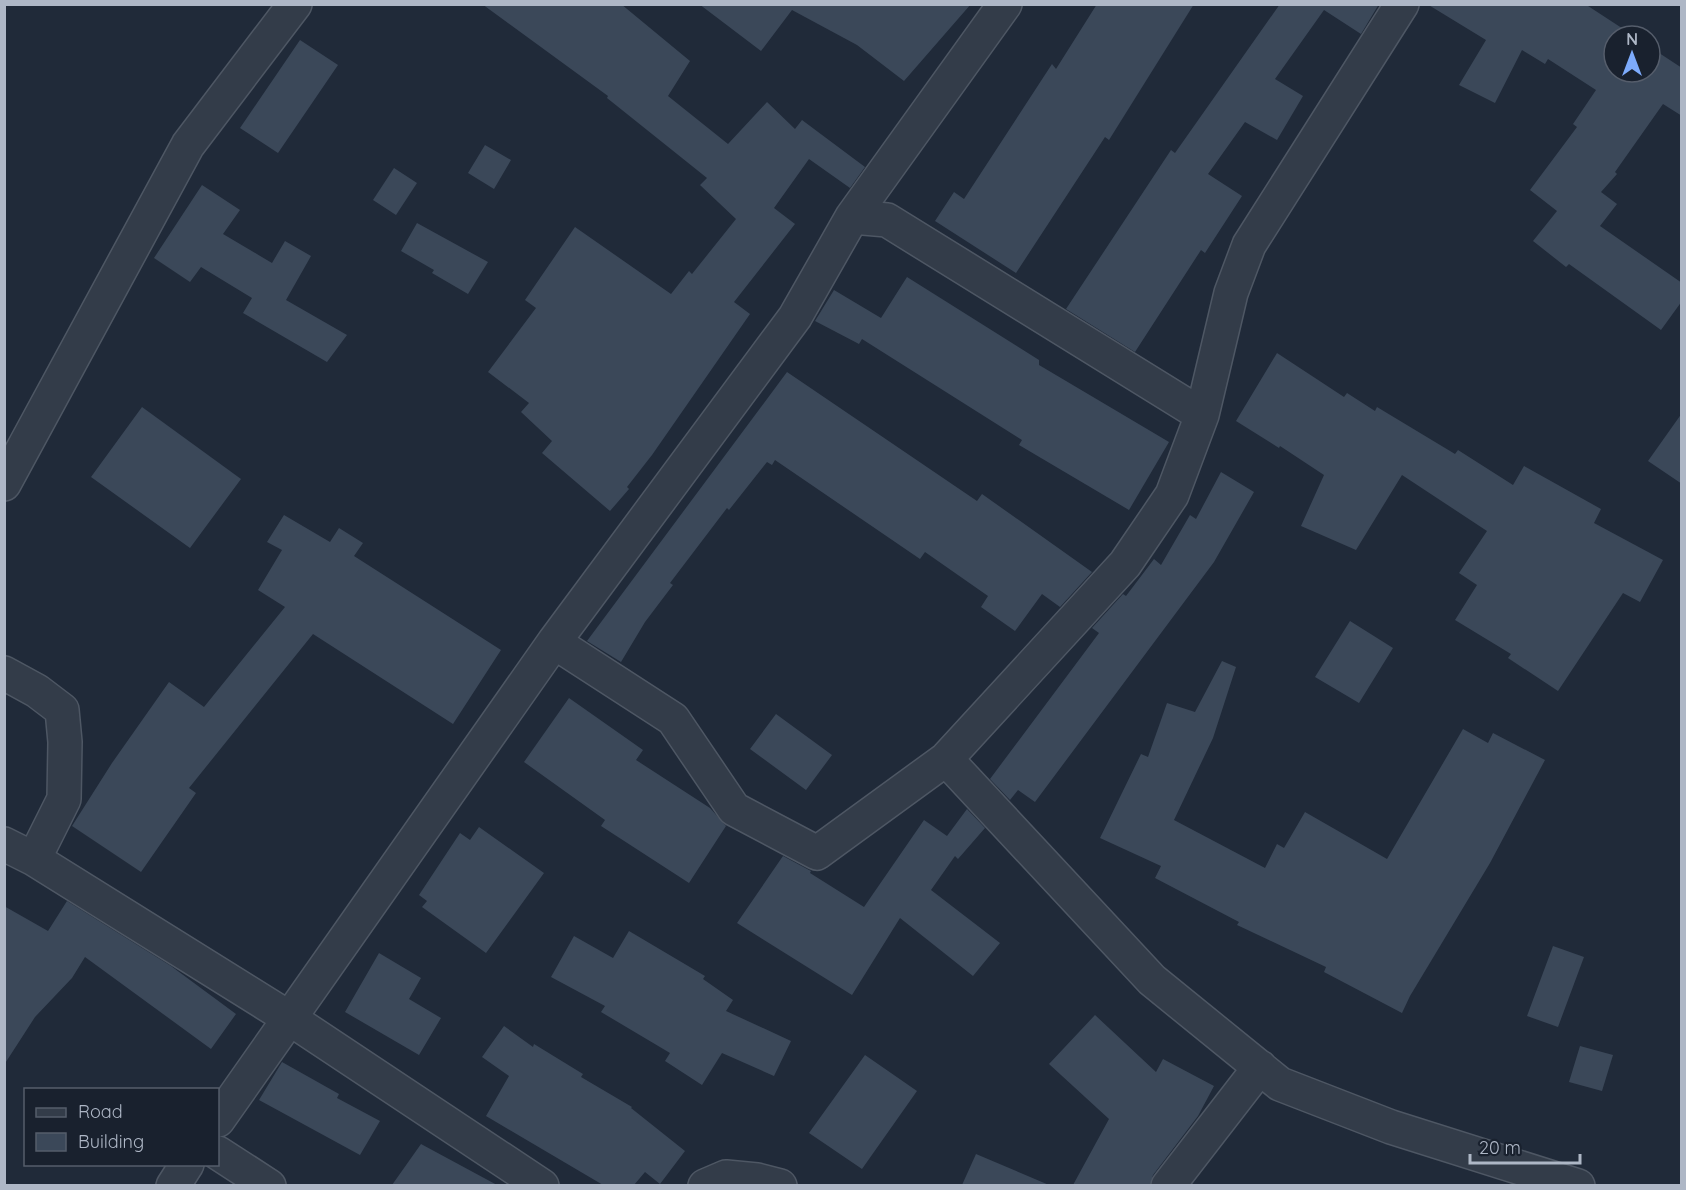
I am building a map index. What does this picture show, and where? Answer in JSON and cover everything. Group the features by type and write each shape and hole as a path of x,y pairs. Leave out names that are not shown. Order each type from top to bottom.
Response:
{"street":[{"path":"4,484 189,145 295,4"},
{"path":"219,1119 554,642 795,317 852,217 1005,4"},
{"path":"554,642 673,720 734,810 817,853 946,759 1125,564 1172,495 1202,415 1231,293 1249,245 1402,4"},
{"path":"852,217 887,220 1202,415"},
{"path":"4,673 38,691 62,710 65,742 64,799 34,859"},
{"path":"946,759 1152,980 1281,1084 1391,1127 1578,1185"},
{"path":"4,844 34,859 289,1018 542,1185"},
{"path":"1168,1185 1260,1067"},
{"path":"219,1154 269,1185"},
{"path":"173,1185 186,1166"},
{"path":"705,1185 726,1177 780,1185"}],"building":[{"path":"482,4 621,4 690,61 668,96 728,144 767,102 795,129 802,120 865,167 850,188 809,159 774,208 795,224 734,302 750,314 652,455 627,487 629,489 610,511 542,453 552,441 521,412 529,403 488,372 536,308 525,300 575,227 671,294 689,271 692,274 736,219 700,185 707,178 607,98 608,96"},
{"path":"699,4 971,4 904,81 857,45 792,10 761,51"},
{"path":"1097,4 1194,4 1109,140 1105,137 1016,273 935,221 954,192 964,199 1052,64 1056,69"},
{"path":"1280,4 1379,4 1361,34 1324,10 1275,79 1303,96 1277,140 1245,122 1208,174 1242,196 1205,253 1201,250 1135,352 1066,309 1171,150 1175,153"},
{"path":"1427,4 1585,4 1616,24 1602,24 1602,84 1662,84 1662,55 1682,68 1682,116 1663,104 1615,172 1617,174 1601,192 1617,204 1600,226 1682,283 1682,301 1661,330 1569,264 1566,267 1533,241 1557,211 1530,190 1577,127 1573,124 1596,90 1548,59 1545,64 1522,50 1495,103 1459,85 1486,40"},
{"path":"300,40 338,65 278,153 240,128"},
{"path":"485,145 511,160 494,189 468,173"},
{"path":"394,168 417,183 396,215 373,200"},
{"path":"202,185 240,210 223,234 272,263 285,241 311,256 286,300 347,335 327,362 243,313 252,298 201,267 190,282 154,258"},
{"path":"417,223 488,262 468,294 432,273 434,270 401,251"},
{"path":"907,277 1039,360 1039,365 1169,442 1129,510 1019,445 1022,440 862,339 859,344 815,321 834,290 881,318"},
{"path":"1277,353 1344,397 1347,393 1375,411 1377,407 1455,454 1458,450 1513,485 1524,466 1601,509 1594,523 1663,560 1640,602 1623,593 1558,691 1508,658 1511,654 1455,620 1477,585 1459,573 1487,531 1402,475 1356,550 1301,526 1324,475 1236,421"},
{"path":"787,372 977,501 982,494 1092,572 1060,607 1042,594 1015,631 981,607 988,596 925,552 920,559 775,460 772,465 767,462 729,510 727,508 670,583 673,585 645,622 621,662 587,641"},
{"path":"142,407 241,479 190,548 91,477"},
{"path":"1682,413 1682,484 1648,461"},
{"path":"1221,472 1254,492 1214,562 1035,802 1018,790 1010,800 990,779 1099,633 1092,628 1123,594 1126,596 1154,559 1161,565 1190,515 1196,519"},
{"path":"284,515 330,542 339,528 363,543 354,556 501,650 453,724 313,634 189,788 196,793 141,872 72,826 112,763 169,682 204,707 285,607 258,590 282,550 267,542"},
{"path":"1350,621 1393,648 1359,703 1315,677"},
{"path":"1222,661 1236,667 1213,738 1174,820 1265,868 1277,844 1284,848 1305,812 1387,859 1463,729 1488,743 1493,733 1545,760 1490,863 1402,1013 1324,972 1326,967 1237,925 1239,922 1155,878 1161,866 1100,838 1141,754 1148,757 1167,703 1195,712"},
{"path":"569,698 643,750 636,760 710,808 726,826 689,883 601,826 605,820 524,762"},
{"path":"776,714 832,755 806,790 750,749"},
{"path":"967,809 985,828 958,859 955,856 931,890 1000,943 973,976 900,918 852,995 737,923 783,856 811,871 810,873 864,907 924,820 947,836"},
{"path":"479,827 544,873 486,953 422,907 427,901 419,895 460,833 470,840"},
{"path":"67,901 171,966 236,1014 211,1049 85,957 72,978 35,1017 4,1065 4,906 48,931"},
{"path":"629,931 705,976 703,979 733,1000 726,1011 791,1041 774,1076 722,1053 702,1085 665,1061 670,1053 601,1012 605,1006 551,977 574,936 613,958"},
{"path":"1553,946 1584,957 1558,1027 1527,1016"},
{"path":"379,953 421,978 409,999 441,1018 419,1055 345,1012"},
{"path":"1095,1015 1156,1072 1163,1059 1214,1086 1198,1116 1153,1175 1150,1185 1073,1185 1109,1119 1049,1064"},
{"path":"504,1026 533,1047 534,1044 583,1074 581,1077 632,1107 685,1151 660,1184 645,1172 634,1185 603,1185 486,1116 509,1076 482,1057"},
{"path":"1580,1046 1613,1055 1602,1091 1569,1082"},
{"path":"865,1055 917,1091 862,1169 809,1133"},
{"path":"282,1062 339,1094 337,1098 380,1121 360,1155 259,1100"},
{"path":"421,1144 497,1185 392,1185"},
{"path":"976,1154 1049,1185 962,1185"}]}
